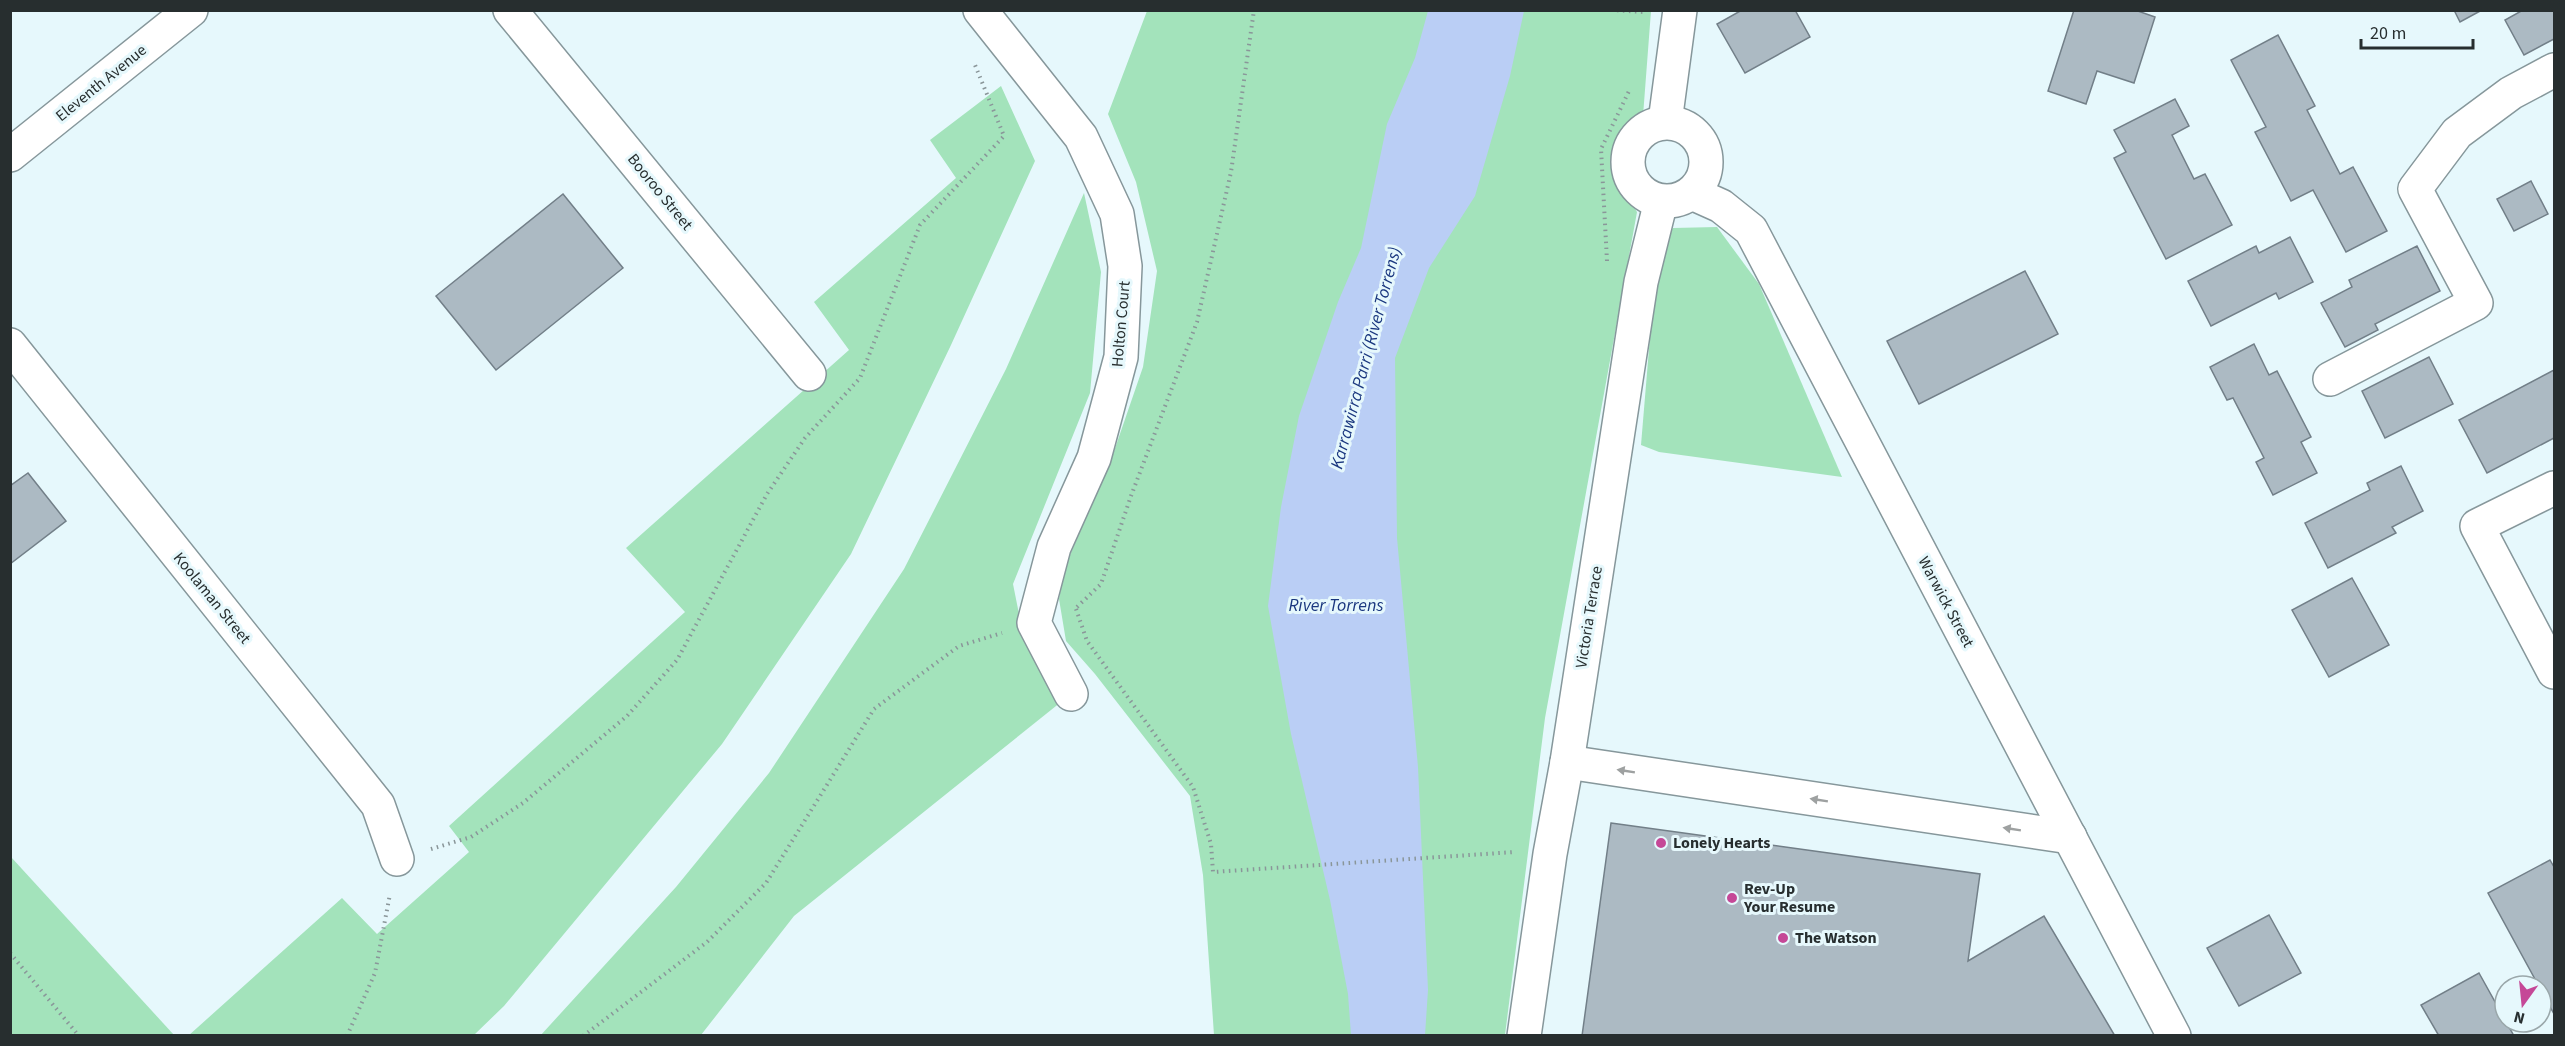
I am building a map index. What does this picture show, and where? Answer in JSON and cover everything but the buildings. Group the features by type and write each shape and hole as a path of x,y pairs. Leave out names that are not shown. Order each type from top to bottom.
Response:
{"street":[{"name":"Eleventh Avenue","path":"10,155 191,10"},
{"name":"Booroo Street","path":"510,10 809,374"},
{"path":"1665,122 1680,10"},
{"name":"Holton Court","path":"983,14 1081,137 1117,214 1125,266 1121,357 1094,458 1054,547 1034,624"},
{"path":"2330,379 2476,303 2415,189 2457,133 2511,93 2554,70"},
{"path":"1665,122 1682,126 1694,134 1705,153 1705,173 1676,197 1648,196 1636,186 1630,174 1628,159 1632,146 1650,127 1665,122"},
{"name":"Victoria Terrace","path":"1524,1035 1550,854 1567,762 1641,282 1676,197"},
{"name":"Warwick Street","path":"1676,197 1721,206 1751,230 2174,1035"},
{"name":"Koolaman Street","path":"10,345 378,805 397,859"},
{"path":"2554,488 2477,526 2554,672"},
{"path":"1034,624 1071,694"},
{"path":"1567,762 2070,837"}],"path":[{"path":"583,1035 707,942 766,883 874,709 959,646 1034,624 1076,608 1101,584 1131,496 1197,322 1231,172 1254,10"},
{"path":"1611,10 1643,12"},
{"path":"347,1035 375,973 397,859 471,837 523,803 627,716 677,660 767,494 805,438 860,378 920,225 1004,136 973,60 983,14"},
{"path":"1076,608 1087,641 1193,787 1211,844 1213,872 1521,852"},
{"path":"10,952 79,1035"}],"green space":[{"path":"1147,11 1651,11 1643,116 1625,144 1617,166 1620,186 1637,212 1545,718 1505,1035 1214,1035 1203,875 1190,796 1095,674 1066,641 1059,599 1064,569 1112,457 1143,367 1157,271 1136,182 1108,114"},
{"path":"1001,86 1035,161 951,345 851,554 722,744 504,1006 474,1035 188,1036 342,898 377,934 469,852 449,826 685,612 626,548 849,350 814,302 956,178 930,140"},
{"path":"1084,193 1101,272 1090,393 1013,584 1025,644 1071,694 794,916 701,1035 540,1036 676,887 769,773 904,569 1006,369"},
{"path":"1717,227 1759,284 1842,477 1659,452 1641,445 1657,253 1673,228"},
{"path":"11,857 174,1035 11,1035"}],"water":[{"name":"River Torrens","path":"1428,11 1524,11 1510,76 1475,196 1429,268 1395,358 1397,538 1418,767 1428,990 1425,1035 1351,1035 1348,994 1330,900 1291,734 1268,606 1281,507 1299,416 1338,302 1361,248 1387,124 1415,58"}],"place":[{"name":"Lonely Hearts","path":"1661,843"},
{"name":"Rev-Up Your Resume","path":"1732,898"},
{"name":"The Watson","path":"1783,938"}],"water label":[{"name":"Karrawirra Parri (River Torrens)","path":"1366,358"}]}
